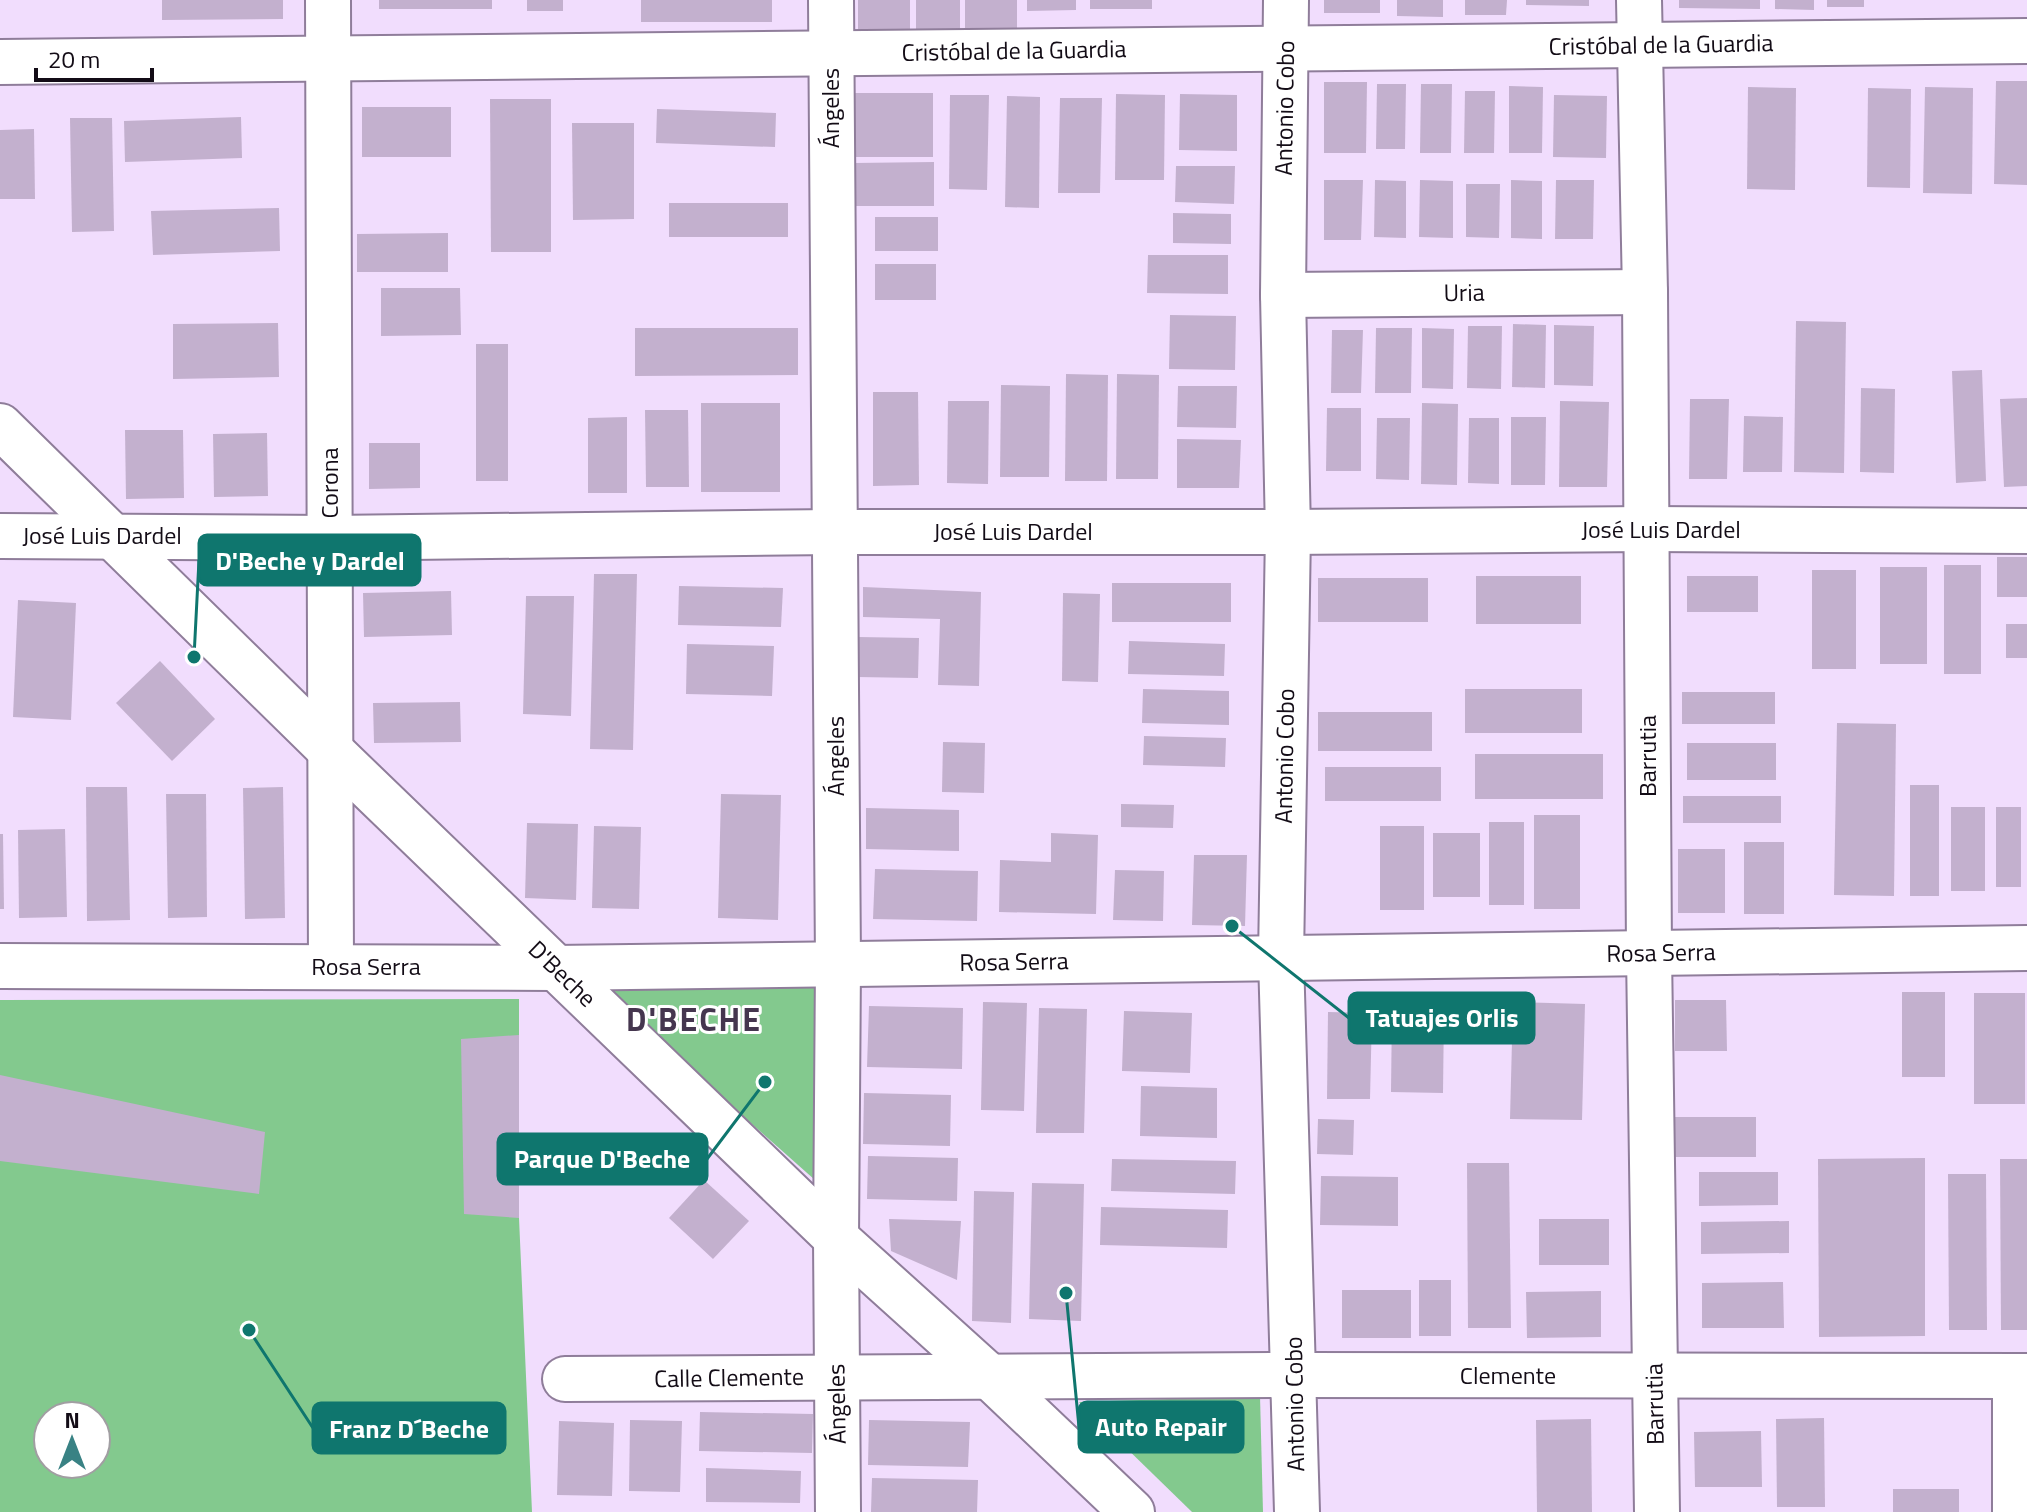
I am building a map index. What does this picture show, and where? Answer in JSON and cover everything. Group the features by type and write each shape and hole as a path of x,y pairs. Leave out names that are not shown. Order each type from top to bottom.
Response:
{"street":[{"name":"Corona","path":"328,0 331,967"},
{"name":"Ángeles","path":"831,0 838,964 838,1512"},
{"name":"Antonio Cobo","path":"1286,0 1283,295 1288,532 1281,958 1297,1512"},
{"name":"Barrutia","path":"1639,0 1645,292 1649,953 1657,1512"},
{"name":"Cristóbal de la Guardia","path":"0,62 2027,41"},
{"name":"Uria","path":"1283,295 1645,292"},
{"name":"D'Beche","path":"0,426 329,749 836,1238 990,1377 1132,1512"},
{"name":"José Luis Dardel","path":"0,536 331,538 834,532 1647,529 2027,531"},
{"name":"Rosa Serra","path":"0,966 555,968 2027,948"},
{"name":"Clemente","path":"990,1377 2021,1376"},
{"path":"2015,1512 2021,1376"},
{"name":"Calle Clemente","path":"565,1379 990,1377"}],"green space":[{"path":"823,975 824,1188 586,977"},
{"path":"519,999 519,1218 532,1512 0,1512 0,1000"},
{"path":"1260,1396 1263,1512 1192,1512 1079,1402"}],"building":[{"path":"162,0 283,0 283,19 162,20"},
{"path":"379,0 492,0 492,9 379,9"},
{"path":"527,0 563,0 563,11 527,11"},
{"path":"641,0 772,0 772,22 641,22"},
{"path":"858,0 910,0 910,32 858,32"},
{"path":"916,0 960,0 960,33 916,33"},
{"path":"965,0 1017,0 1017,36 965,36"},
{"path":"1027,0 1076,0 1076,10 1027,11"},
{"path":"1090,0 1152,0 1152,9 1090,9"},
{"path":"1324,0 1380,0 1380,13 1324,13"},
{"path":"1397,0 1443,0 1443,17 1397,16"},
{"path":"1465,0 1507,0 1506,15 1465,15"},
{"path":"1526,0 1589,0 1589,6 1526,5"},
{"path":"1679,0 1760,0 1760,9 1679,8"},
{"path":"1775,0 1814,0 1814,10 1775,9"},
{"path":"1827,0 1864,0 1864,7 1827,7"},
{"path":"1996,81 2027,81 2027,185 1994,184"},
{"path":"1324,82 1367,82 1366,153 1324,153"},
{"path":"1377,84 1406,84 1405,149 1376,149"},
{"path":"1421,84 1452,84 1451,153 1420,153"},
{"path":"1509,86 1543,87 1542,153 1509,153"},
{"path":"1748,87 1796,88 1795,190 1747,189"},
{"path":"1925,87 1973,88 1972,194 1923,193"},
{"path":"1868,88 1911,89 1910,188 1867,187"},
{"path":"1465,91 1495,91 1494,153 1464,153"},
{"path":"854,93 933,93 933,157 854,157"},
{"path":"1116,94 1165,95 1164,180 1115,180"},
{"path":"1180,94 1237,95 1237,151 1179,150"},
{"path":"950,95 989,95 987,190 949,189"},
{"path":"1554,95 1607,96 1606,158 1553,157"},
{"path":"1007,96 1040,97 1039,208 1005,207"},
{"path":"1060,98 1102,98 1100,193 1058,193"},
{"path":"490,99 551,99 551,252 491,252"},
{"path":"362,107 451,107 451,157 362,157"},
{"path":"657,109 776,113 775,147 656,143"},
{"path":"241,117 242,158 125,162 124,121"},
{"path":"70,118 112,118 114,231 72,232"},
{"path":"572,123 634,123 634,219 573,220"},
{"path":"34,129 35,199 0,199 0,130"},
{"path":"934,162 934,206 854,206 854,163"},
{"path":"1176,166 1235,166 1234,204 1175,202"},
{"path":"1324,180 1363,180 1361,240 1324,240"},
{"path":"1375,180 1406,181 1406,238 1374,237"},
{"path":"1420,180 1453,181 1453,238 1419,237"},
{"path":"1511,180 1542,181 1542,239 1511,238"},
{"path":"1556,180 1594,180 1593,239 1555,239"},
{"path":"1466,184 1500,184 1499,238 1466,237"},
{"path":"669,203 788,203 788,237 669,237"},
{"path":"279,208 280,251 153,255 151,211"},
{"path":"1173,213 1231,214 1231,244 1173,243"},
{"path":"875,217 938,217 938,251 875,251"},
{"path":"448,233 448,272 357,272 357,234"},
{"path":"1148,255 1228,255 1228,294 1147,293"},
{"path":"875,264 936,264 936,300 875,300"},
{"path":"381,288 460,288 461,335 381,336"},
{"path":"1170,315 1236,316 1235,370 1169,369"},
{"path":"1796,321 1846,322 1844,473 1794,472"},
{"path":"278,323 279,377 173,379 173,324"},
{"path":"1513,324 1546,325 1545,388 1512,387"},
{"path":"1554,325 1594,326 1593,386 1554,385"},
{"path":"1468,326 1502,326 1501,389 1467,388"},
{"path":"635,328 798,328 798,375 635,376"},
{"path":"1376,328 1412,328 1411,393 1375,393"},
{"path":"1422,328 1454,329 1453,389 1422,388"},
{"path":"1332,330 1363,330 1361,393 1331,393"},
{"path":"476,344 508,344 508,481 476,481"},
{"path":"1982,370 1986,481 1956,483 1952,371"},
{"path":"1066,374 1108,375 1107,481 1065,481"},
{"path":"1117,374 1159,375 1158,479 1116,479"},
{"path":"1001,385 1050,386 1049,477 1000,477"},
{"path":"1178,386 1237,386 1236,428 1177,427"},
{"path":"1861,388 1895,389 1894,473 1860,472"},
{"path":"873,392 918,392 919,485 873,486"},
{"path":"2027,398 2027,486 2004,487 2000,399"},
{"path":"1690,399 1729,399 1727,479 1689,479"},
{"path":"948,401 989,401 988,484 947,483"},
{"path":"1560,401 1609,402 1607,487 1559,487"},
{"path":"701,403 780,403 780,492 701,492"},
{"path":"1422,403 1458,404 1457,485 1421,484"},
{"path":"1327,408 1361,408 1361,471 1326,471"},
{"path":"645,410 688,410 689,487 646,487"},
{"path":"1744,416 1783,417 1782,472 1743,472"},
{"path":"627,417 627,493 588,493 588,418"},
{"path":"1511,417 1546,417 1545,485 1511,485"},
{"path":"1377,418 1410,418 1409,480 1376,479"},
{"path":"1469,418 1499,418 1499,484 1468,483"},
{"path":"125,430 183,430 184,498 126,499"},
{"path":"267,433 268,496 214,497 213,434"},
{"path":"1177,439 1241,440 1239,488 1177,488"},
{"path":"369,443 420,443 420,488 369,489"},
{"path":"1997,557 2027,557 2027,597 1997,597"},
{"path":"1944,565 1981,565 1981,674 1944,674"},
{"path":"1880,567 1927,567 1927,664 1880,664"},
{"path":"1812,570 1856,570 1856,669 1812,669"},
{"path":"594,574 637,574 633,750 590,749"},
{"path":"1476,576 1581,576 1581,624 1476,624"},
{"path":"1687,576 1758,576 1758,612 1687,612"},
{"path":"1318,578 1428,578 1428,622 1318,622"},
{"path":"1112,583 1231,583 1231,622 1112,622"},
{"path":"679,586 783,588 781,627 678,625"},
{"path":"863,587 981,592 979,686 938,685 940,619 863,617"},
{"path":"451,591 452,635 364,637 363,593"},
{"path":"1063,593 1100,594 1098,682 1062,681"},
{"path":"526,596 574,596 571,716 523,714"},
{"path":"18,600 76,603 71,720 13,717"},
{"path":"2006,624 2027,624 2027,658 2006,658"},
{"path":"858,637 919,638 918,678 857,677"},
{"path":"1129,641 1225,644 1224,676 1128,674"},
{"path":"687,644 774,646 772,696 686,694"},
{"path":"160,661 215,719 172,761 116,703"},
{"path":"1143,689 1229,691 1229,725 1142,723"},
{"path":"1465,689 1582,689 1582,733 1465,733"},
{"path":"1682,692 1775,692 1775,724 1682,724"},
{"path":"460,702 461,742 374,743 373,703"},
{"path":"1318,712 1432,712 1432,751 1318,751"},
{"path":"1837,723 1896,724 1894,896 1834,895"},
{"path":"1144,736 1226,738 1225,767 1143,765"},
{"path":"943,742 985,743 984,793 942,792"},
{"path":"1687,743 1776,743 1776,780 1687,780"},
{"path":"1475,754 1603,754 1603,799 1475,799"},
{"path":"1325,767 1441,767 1441,801 1325,801"},
{"path":"1910,785 1939,785 1939,896 1910,896"},
{"path":"86,787 127,787 130,920 87,921"},
{"path":"283,787 285,918 245,919 243,788"},
{"path":"166,794 206,794 207,917 168,918"},
{"path":"721,794 781,795 778,920 718,918"},
{"path":"1683,796 1781,796 1781,823 1683,823"},
{"path":"1121,804 1174,805 1173,828 1121,827"},
{"path":"1951,807 1985,807 1985,891 1951,891"},
{"path":"1996,807 2021,807 2021,887 1996,887"},
{"path":"866,808 959,810 959,851 866,849"},
{"path":"1534,815 1580,815 1580,909 1534,909"},
{"path":"1489,822 1524,822 1524,905 1489,905"},
{"path":"527,823 578,824 576,900 525,898"},
{"path":"594,826 641,827 639,909 592,908"},
{"path":"1380,826 1424,826 1424,910 1380,910"},
{"path":"65,829 67,917 19,918 18,830"},
{"path":"1051,833 1098,835 1096,914 999,912 1000,860 1051,862"},
{"path":"1433,833 1480,833 1480,897 1433,897"},
{"path":"0,834 3,834 4,909 0,909"},
{"path":"1744,842 1784,842 1784,914 1744,914"},
{"path":"1678,849 1725,849 1725,913 1678,913"},
{"path":"1194,855 1247,855 1245,926 1192,925"},
{"path":"875,869 978,871 977,921 873,919"},
{"path":"1115,870 1164,871 1163,921 1113,920"},
{"path":"1902,992 1945,992 1945,1077 1902,1077"},
{"path":"1974,993 2025,993 2025,1104 1974,1104"},
{"path":"1675,1000 1726,1000 1727,1051 1675,1051"},
{"path":"983,1002 1027,1003 1024,1111 981,1110"},
{"path":"1513,1002 1585,1004 1582,1120 1510,1119"},
{"path":"869,1006 963,1008 962,1069 867,1067"},
{"path":"1039,1008 1087,1009 1084,1133 1036,1133"},
{"path":"1392,1009 1444,1010 1443,1093 1391,1092"},
{"path":"1124,1011 1192,1013 1190,1073 1122,1071"},
{"path":"1328,1012 1372,1013 1370,1099 1327,1099"},
{"path":"519,1035 519,1218 464,1214 461,1039"},
{"path":"0,1075 265,1132 259,1194 0,1161"},
{"path":"1141,1086 1217,1088 1217,1138 1140,1136"},
{"path":"864,1093 951,1095 950,1146 863,1144"},
{"path":"1667,1117 1756,1117 1756,1157 1668,1157"},
{"path":"1318,1119 1354,1120 1353,1155 1317,1154"},
{"path":"868,1156 958,1158 957,1201 867,1199"},
{"path":"1925,1158 1925,1336 1819,1337 1818,1159"},
{"path":"1112,1159 1236,1161 1235,1194 1111,1191"},
{"path":"2000,1159 2027,1159 2027,1330 2001,1330"},
{"path":"1467,1163 1509,1163 1511,1328 1468,1328"},
{"path":"1699,1172 1778,1172 1778,1205 1699,1206"},
{"path":"1948,1174 1986,1174 1987,1330 1949,1330"},
{"path":"1321,1176 1398,1177 1398,1226 1320,1225"},
{"path":"704,1180 749,1221 713,1259 669,1218"},
{"path":"1032,1183 1084,1184 1081,1321 1029,1319"},
{"path":"974,1191 1014,1192 1011,1323 972,1321"},
{"path":"1101,1207 1228,1210 1227,1248 1100,1245"},
{"path":"889,1219 961,1221 957,1280 891,1251"},
{"path":"1539,1219 1609,1219 1609,1265 1539,1265"},
{"path":"1789,1221 1789,1253 1701,1254 1701,1222"},
{"path":"1419,1280 1451,1280 1451,1336 1419,1336"},
{"path":"1783,1282 1784,1328 1702,1328 1702,1283"},
{"path":"1342,1290 1411,1290 1411,1338 1342,1338"},
{"path":"1601,1291 1601,1337 1527,1338 1526,1292"},
{"path":"700,1412 813,1414 812,1453 699,1451"},
{"path":"1824,1418 1825,1507 1777,1507 1776,1419"},
{"path":"1591,1419 1592,1512 1537,1512 1536,1420"},
{"path":"630,1420 682,1421 680,1492 629,1491"},
{"path":"869,1420 970,1422 968,1467 868,1465"},
{"path":"559,1421 614,1423 612,1496 557,1495"},
{"path":"1761,1431 1762,1487 1695,1487 1694,1432"},
{"path":"706,1468 801,1471 800,1503 706,1502"},
{"path":"872,1478 978,1480 977,1512 871,1512"},
{"path":"1893,1489 1959,1489 1959,1512 1893,1512"}],"place":[{"name":"D'Beche y Dardel","path":"194,657"},
{"name":"Tatuajes Orlis","path":"1232,926"},
{"name":"Parque D'Beche","path":"765,1082"},
{"name":"Auto Repair","path":"1066,1293"},
{"name":"Franz D´Beche","path":"249,1330"}],"district":[{"name":"D'BECHE","path":"694,1020"}]}
